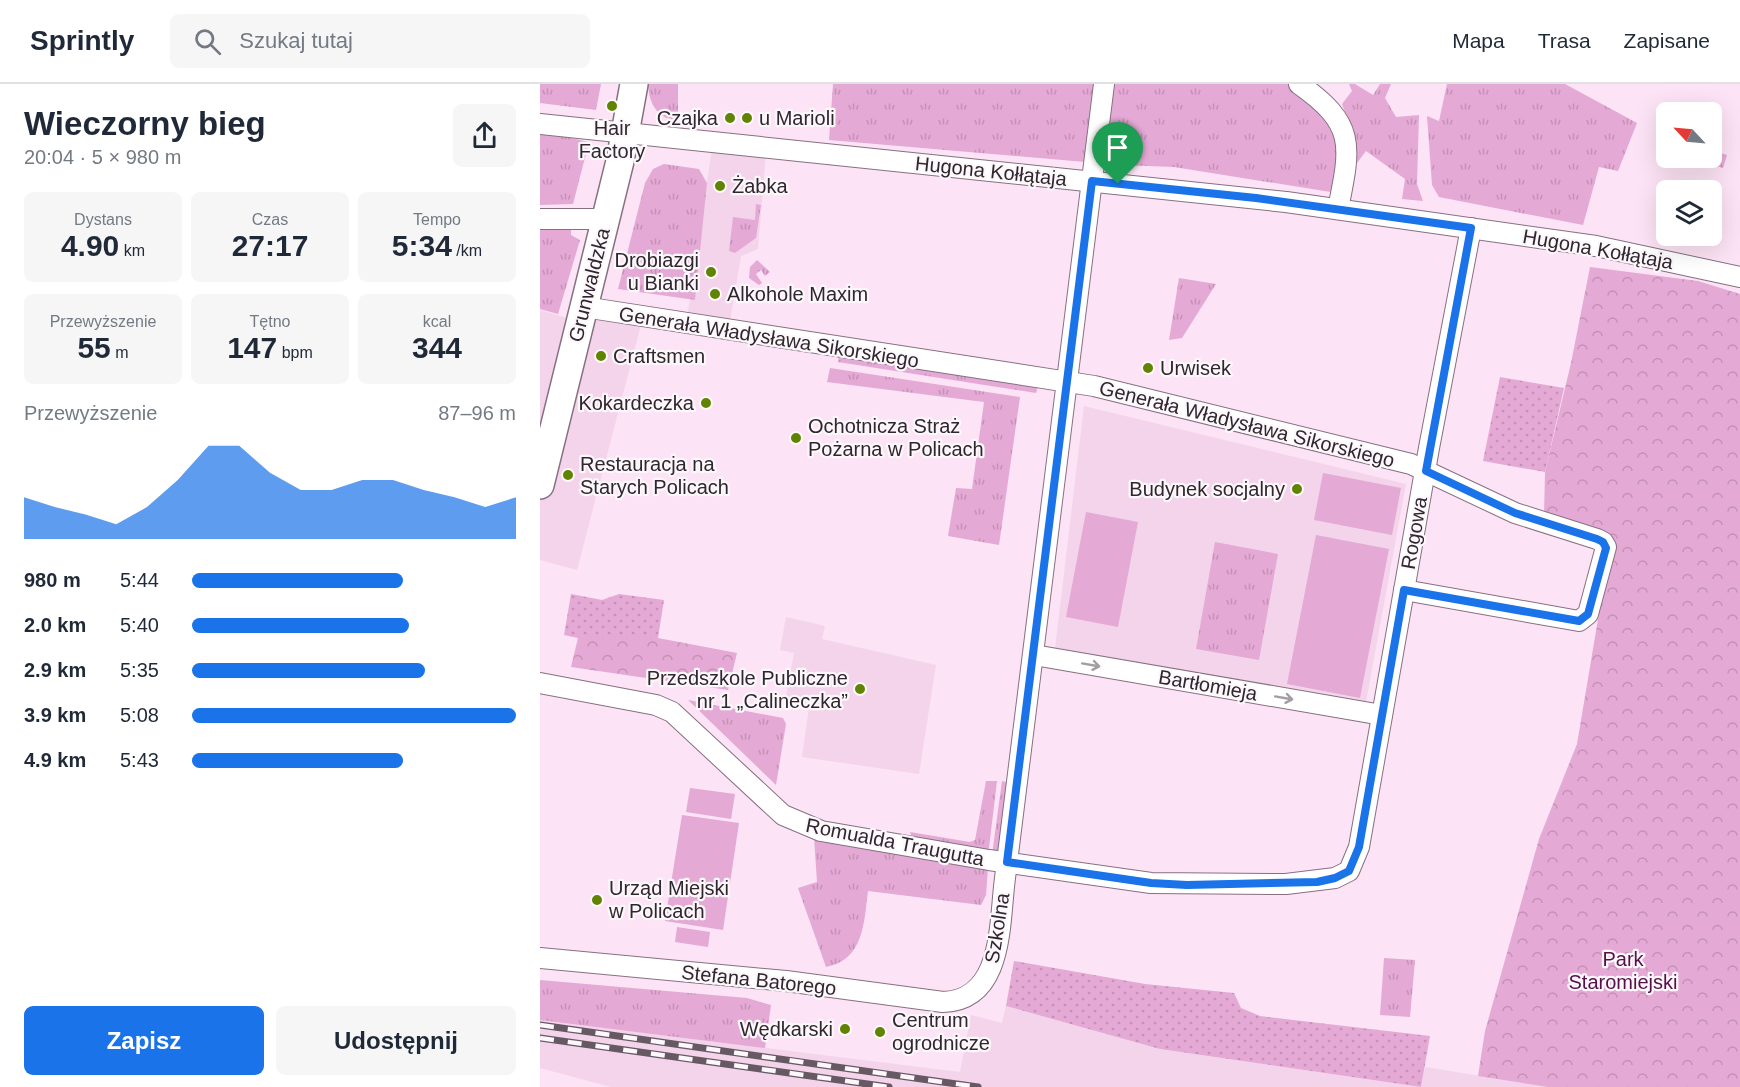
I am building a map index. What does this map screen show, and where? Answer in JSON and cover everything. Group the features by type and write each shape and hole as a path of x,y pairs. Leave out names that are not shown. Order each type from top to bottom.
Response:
{"main road":[{"name":"Grunwaldzka","path":"540,485 606,219 634,84"}],"street":[{"name":"Szkolna","path":"975,992 987,979 992,968 1034,655 1104,84"},
{"path":"1299,84 1334,112 1342,127 1346,142 1346,161 1338,209"},
{"name":"Hugona Kołłątaja","path":"540,124 1338,209 1605,248 1735,275"},
{"path":"540,219 606,219"},
{"name":"Rogowa","path":"1349,871 1359,847 1471,228"},
{"name":"Generała Władysława Sikorskiego","path":"584,307 1094,386 1310,437 1412,464 1515,513 1603,542 1605,556 1585,619"},
{"name":"Rogowa","path":"1404,590 1579,621 1585,619"},
{"name":"Bartłomieja","path":"1034,655 1382,715"},
{"name":"Romualda Traugutta","path":"540,683 656,705 672,712 783,815 805,826 1007,862 1151,883 1187,885 1317,882 1335,878 1349,871"},
{"name":"Stefana Batorego","path":"540,958 786,981 940,1002 958,1001 975,992"}],"shaded area":[{"path":"712,148 766,152 758,249 741,256 729,327 687,319"},
{"path":"540,310 578,321 540,471"},
{"path":"588,312 642,321 577,570 540,560 540,501"},
{"path":"1084,406 1406,484 1366,702 1055,649"},
{"name":"Przedszkole Publiczne nr 1 „Calineczka”","path":"786,617 825,626 822,639 936,665 919,774 802,757 809,707 785,702 794,653 780,650"},
{"path":"1006,1006 1160,1049 1420,1087 611,1087 540,1068 540,1020 960,1072 971,1015 1002,1023"},
{"path":"1425,1067 1548,1087 1421,1087"}],"green space":[{"path":"540,84 601,84 596,110 540,103"},
{"path":"648,84 678,84 678,122 665,117 652,104"},
{"path":"833,84 1288,84 1311,98 1341,139 1337,193 1174,167 1120,165 829,140"},
{"path":"1349,84 1355,84 1373,95 1380,84 1391,84 1385,98 1396,117 1419,115 1417,184 1423,201 1402,199 1405,179 1366,151 1357,163 1352,162 1353,133 1342,104 1352,91"},
{"path":"1447,84 1565,84 1637,123 1618,171 1599,167 1583,225 1439,197 1432,185 1427,116 1439,121"},
{"path":"540,131 589,142 573,204 540,205"},
{"path":"1722,153 1727,155 1722,168"},
{"path":"664,164 699,169 707,183 695,300 618,289 645,183 653,169"},
{"path":"756,204 761,205 756,238 735,253 729,251 733,217 755,220"},
{"path":"540,228 571,228 571,235 580,240 558,314 540,309"},
{"path":"757,260 770,272 765,276 761,270 756,274 762,283 759,285 749,278 750,267"},
{"name":"Park Staromiejski","path":"1590,267 1698,281 1740,294 1740,1087 1548,1087 1478,1076 1485,1031 1539,839 1577,744 1612,536 1544,517 1545,472 1571,363"},
{"path":"1179,278 1216,284 1182,338 1169,340"},
{"path":"839,356 1038,386 1036,393 838,362"},
{"path":"830,368 1020,397 999,545 948,536 956,488 972,489 984,402 827,382"},
{"path":"1500,377 1564,388 1545,472 1483,461"},
{"path":"1323,473 1401,488 1392,535 1314,520"},
{"path":"1086,512 1138,522 1118,627 1066,617"},
{"path":"1316,535 1389,549 1360,698 1287,684"},
{"path":"1215,542 1278,554 1259,660 1196,649"},
{"path":"571,594 602,600 619,594 664,600 658,638 578,638 564,635"},
{"path":"578,638 658,638 737,653 728,690 571,667"},
{"path":"688,700 783,718 786,724 776,785"},
{"path":"986,781 997,781 988,856 912,837 910,832 970,842 975,840"},
{"path":"1002,781 1009,783 1000,849 992,855"},
{"path":"690,788 735,794 731,819 686,812"},
{"path":"682,815 739,823 723,930 665,921"},
{"path":"814,837 988,867 986,895 981,905 868,891 863,927 855,948 839,963 826,967 798,888 817,882"},
{"path":"677,927 710,932 708,947 675,942"},
{"path":"1384,958 1415,960 1410,1017 1380,1015"},
{"path":"1014,961 1145,984 1234,993 1241,1008 1260,1016 1430,1036 1421,1087 1160,1049 1006,1006"},
{"path":"540,980 747,998 771,1005 765,1048 540,1020"}],"railway":[{"path":"540,1025 978,1087"},
{"path":"540,1038 889,1087"}],"place":[{"name":"Hair Factory","path":"612,106"},
{"name":"Czajka","path":"730,118"},
{"name":"u Marioli","path":"747,118"},
{"name":"Żabka","path":"720,186"},
{"name":"Drobiazgi u Bianki","path":"711,272"},
{"name":"Alkohole Maxim","path":"715,294"},
{"name":"Craftsmen","path":"601,356"},
{"name":"Urwisek","path":"1148,368"},
{"name":"Kokardeczka","path":"706,403"},
{"name":"Ochotnicza Straż Pożarna w Policach","path":"796,438"},
{"name":"Restauracja na Starych Policach","path":"568,475"},
{"name":"Budynek socjalny","path":"1297,489"},
{"name":"Przedszkole Publiczne nr 1 „Calineczka”","path":"860,689"},
{"name":"Urząd Miejski w Policach","path":"597,900"},
{"name":"Wędkarski","path":"845,1029"},
{"name":"Centrum ogrodnicze","path":"880,1032"}],"route":[{"path":"1092,181 1118,184 1256,198 1471,228 1426,471 1515,513 1597,539 1603,542 1606,548 1588,614 1585,619 1579,621 1404,590 1359,847 1349,871 1335,878 1286,884 1187,885 1151,883 1007,862 1092,181"}]}
